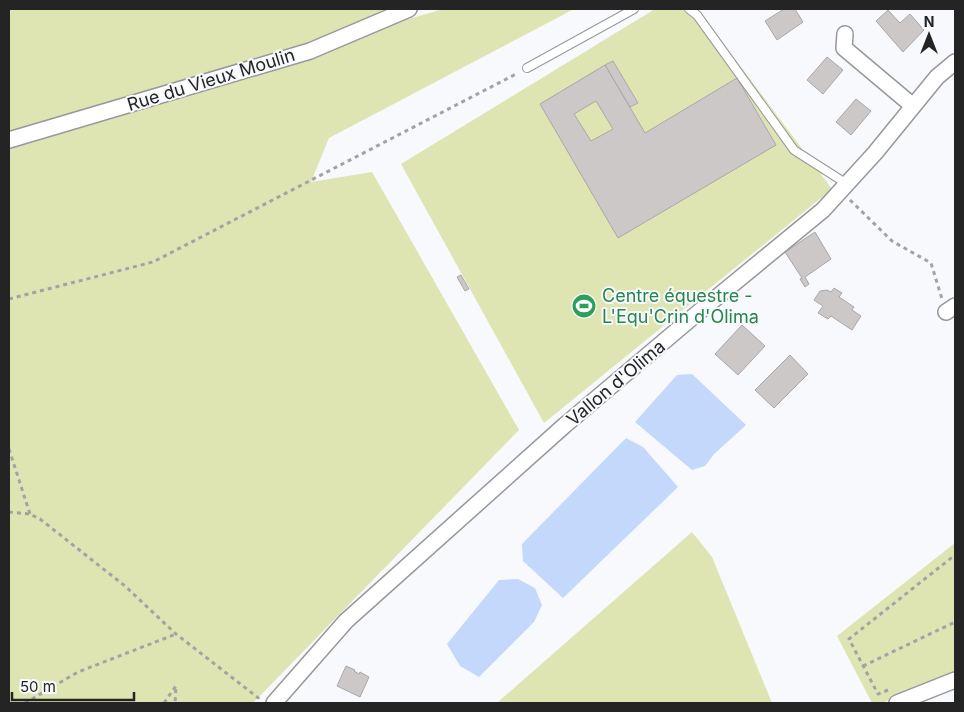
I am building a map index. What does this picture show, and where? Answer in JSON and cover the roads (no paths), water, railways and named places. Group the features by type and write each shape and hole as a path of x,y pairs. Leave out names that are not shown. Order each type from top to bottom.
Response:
{"street":[{"name":"Rue du Vieux Moulin","path":"9,140 310,51 409,9"},
{"path":"845,34 844,48 914,106"},
{"name":"Vallon d'Olima","path":"274,703 346,621 565,426 694,316 823,210 937,77 955,62"},
{"path":"897,703 955,680"}],"lane":[{"path":"527,68 634,9"},
{"path":"689,9 697,15 794,150 844,187"}],"water":[{"path":"692,374 746,425 714,454 705,466 692,470 635,422 677,375"},
{"path":"626,438 643,447 678,487 563,598 523,561 522,544"},
{"path":"518,579 535,588 542,605 534,622 479,677 460,666 447,644 499,580"}],"place":[{"name":"Centre équestre - L'Equ'Crin d'Olima","path":"584,306"}]}
